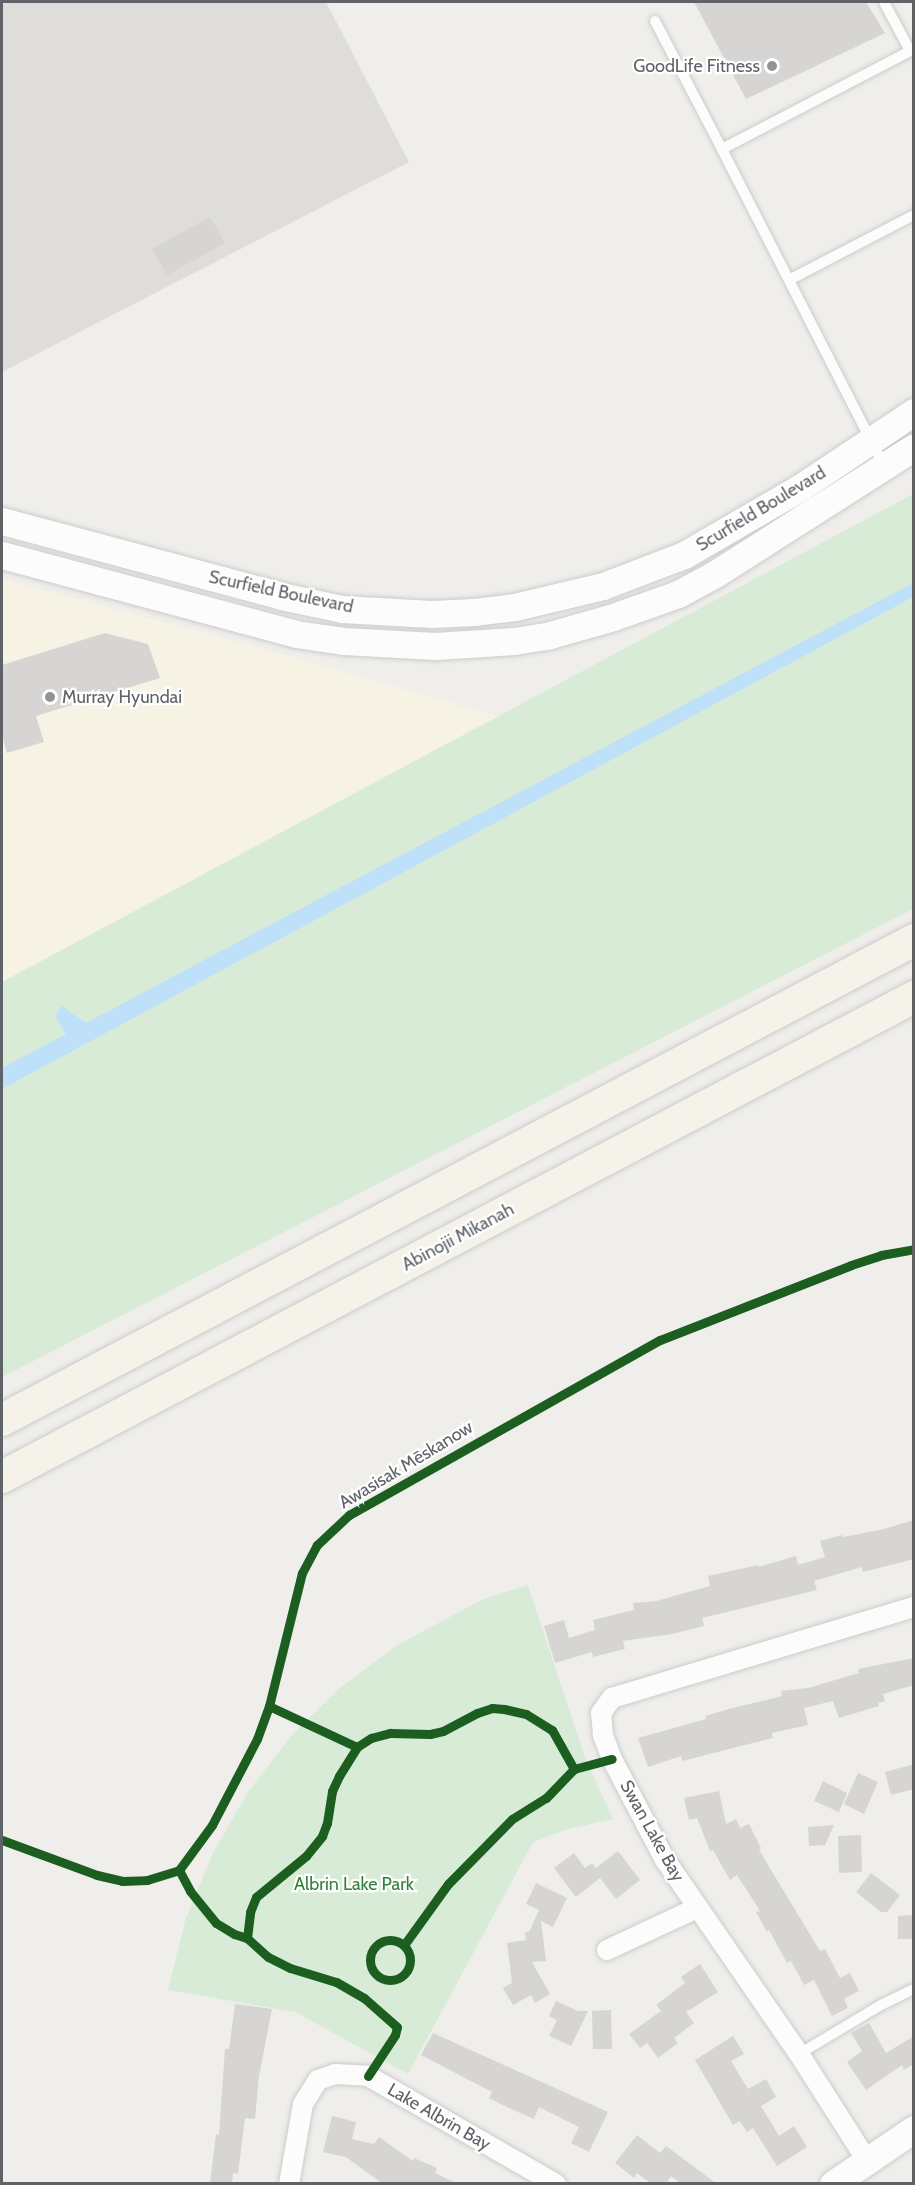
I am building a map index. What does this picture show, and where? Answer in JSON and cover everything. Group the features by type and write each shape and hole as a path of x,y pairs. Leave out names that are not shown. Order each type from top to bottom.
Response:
{"main road":[{"path":"2,1420 914,940"},
{"name":"Abinojii Mikanah","path":"2,1477 914,997"}],"street":[{"name":"Scurfield Boulevard","path":"2,555 296,634 344,641 424,646 514,641 550,635 613,617 678,594 715,574 813,513 878,453 914,412"},
{"name":"Scurfield Boulevard","path":"2,521 281,596 342,609 432,614 474,612 515,607 603,586 666,563 798,489 878,453 914,447"},
{"name":"Swan Lake Bay","path":"866,2159 799,2054 665,1860 612,1759 601,1724 601,1713 612,1698 914,1608"},
{"path":"607,1950 697,1908"},
{"name":"Lake Albrin Bay","path":"289,2184 303,2104 318,2080 335,2074 368,2076 556,2184"},
{"path":"833,2184 866,2159 914,2129"}],"lane":[{"path":"722,149 911,50 884,2"},
{"path":"655,21 878,453"},
{"path":"789,280 914,215"},
{"path":"799,2054 881,2005 914,1989"}],"shaded area":[{"path":"2,2 326,2 409,162 2,372"},
{"path":"2,579 278,653 501,717 2,982"}],"green space":[{"path":"913,494 913,909 2,1377 2,982"},
{"name":"Albrin Lake Park","path":"528,1585 585,1758 613,1819 568,1829 533,1842 408,2074 295,2012 168,1990 186,1918 213,1853 248,1792 291,1736 341,1687 398,1645 481,1600"}],"water":[{"path":"913,583 913,597 2,1089 2,1068 66,1034 55,1016 62,1006 86,1023"}],"building":[{"name":"GoodLife Fitness","path":"694,2 866,2 885,33 746,99"},
{"path":"210,217 225,243 167,275 152,249"},
{"name":"Murray Hyundai","path":"105,633 148,644 160,678 36,716 44,742 7,753 2,735 2,665"},
{"path":"914,1520 914,1559 863,1572 862,1567 814,1581 817,1590 702,1618 704,1626 672,1634 623,1641 625,1649 593,1657 592,1652 555,1663 544,1626 564,1620 569,1638 595,1630 593,1620 634,1610 633,1603 656,1601 710,1586 708,1576 758,1565 759,1567 796,1556 798,1565 825,1557 820,1541 842,1535 843,1537 884,1529"},
{"path":"914,1658 914,1685 883,1694 885,1701 878,1703 879,1706 839,1718 833,1701 804,1708 808,1725 772,1733 773,1738 682,1761 681,1756 648,1767 638,1738 706,1719 705,1716 729,1709 782,1696 781,1691 808,1688 859,1673 858,1669"},
{"path":"914,1764 914,1789 891,1795 885,1772"},
{"path":"858,1773 878,1782 864,1814 844,1804"},
{"path":"823,1781 847,1793 839,1812 814,1801"},
{"path":"719,1791 726,1824 736,1819 740,1828 749,1824 761,1848 759,1850 820,1951 825,1949 840,1978 850,1973 859,1991 844,1999 848,2008 832,2016 814,1980 804,1985 791,1961 787,1963 769,1930 767,1932 756,1912 760,1911 737,1875 730,1880 713,1850 710,1851 697,1818 689,1820 684,1798"},
{"path":"834,1825 825,1845 809,1846 808,1827"},
{"path":"861,1835 862,1872 839,1873 838,1836"},
{"path":"618,1851 640,1880 616,1899 600,1878 576,1897 554,1868 574,1853 585,1868 592,1863 596,1868"},
{"path":"871,1873 900,1895 887,1912 881,1912 856,1892"},
{"path":"536,1883 567,1898 553,1927 541,1921 546,1961 532,1962 550,1994 535,2003 531,1995 513,2005 503,1988 512,1983 507,1943 526,1940 525,1932 529,1932 539,1910 526,1904"},
{"path":"913,1915 914,1939 898,1939 898,1916"},
{"path":"700,1964 718,1992 686,2012 694,2023 674,2038 678,2043 658,2058 647,2043 640,2048 629,2034 661,2011 656,2005 685,1983 681,1977"},
{"path":"556,2001 578,2011 588,2011 571,2046 549,2036 557,2020 549,2016"},
{"path":"235,2004 272,2009 259,2076 255,2119 245,2118 238,2174 233,2173 232,2184 210,2184 216,2134 219,2135 225,2049 229,2049"},
{"path":"611,2010 612,2049 593,2049 592,2011"},
{"path":"869,2023 886,2053 914,2036 914,2064 904,2070 902,2065 866,2090 847,2062 862,2051 851,2033"},
{"path":"433,2033 608,2112 589,2152 571,2143 579,2127 539,2107 534,2119 511,2109 489,2098 492,2092 421,2055"},
{"path":"733,2036 744,2054 731,2061 748,2089 766,2079 776,2097 761,2106 779,2136 794,2126 807,2147 777,2166 753,2128 747,2132 740,2121 733,2125 695,2060"},
{"path":"332,2116 356,2122 352,2139 374,2144 379,2137 413,2161 414,2158 437,2168 435,2173 458,2184 383,2184 346,2157 323,2152"},
{"path":"637,2135 660,2153 666,2146 717,2184 681,2184 671,2176 666,2184 651,2184 637,2173 634,2178 615,2163"}],"cycle path":[{"name":"Awasisak Mēskanow","path":"2,1840 97,1875 122,1881 147,1880 179,1870 212,1825 257,1739 269,1706 302,1573 317,1545 349,1515 660,1340 851,1265 881,1255 914,1249"},
{"path":"269,1706 357,1747"},
{"path":"368,2076 395,2035 397,2027 364,1998 336,1982 290,1968 268,1957 247,1938 250,1912 256,1897 306,1856 322,1836 327,1823 332,1791 339,1776 357,1747 371,1738 390,1733 430,1734 443,1731 477,1713 492,1708 504,1709 526,1714 552,1730 574,1769"},
{"path":"404,1945 448,1884 512,1819 546,1798 574,1769 612,1759"},
{"path":"179,1870 190,1891 216,1923 234,1934 247,1938"},
{"path":"390,1940 398,1941 404,1946 409,1952 410,1960 409,1968 404,1974 398,1979 390,1980 382,1979 376,1974 371,1968 370,1960 371,1952 376,1946 382,1941 390,1940"}],"place":[{"name":"GoodLife Fitness","path":"772,66"},
{"name":"Murray Hyundai","path":"50,697"}]}
